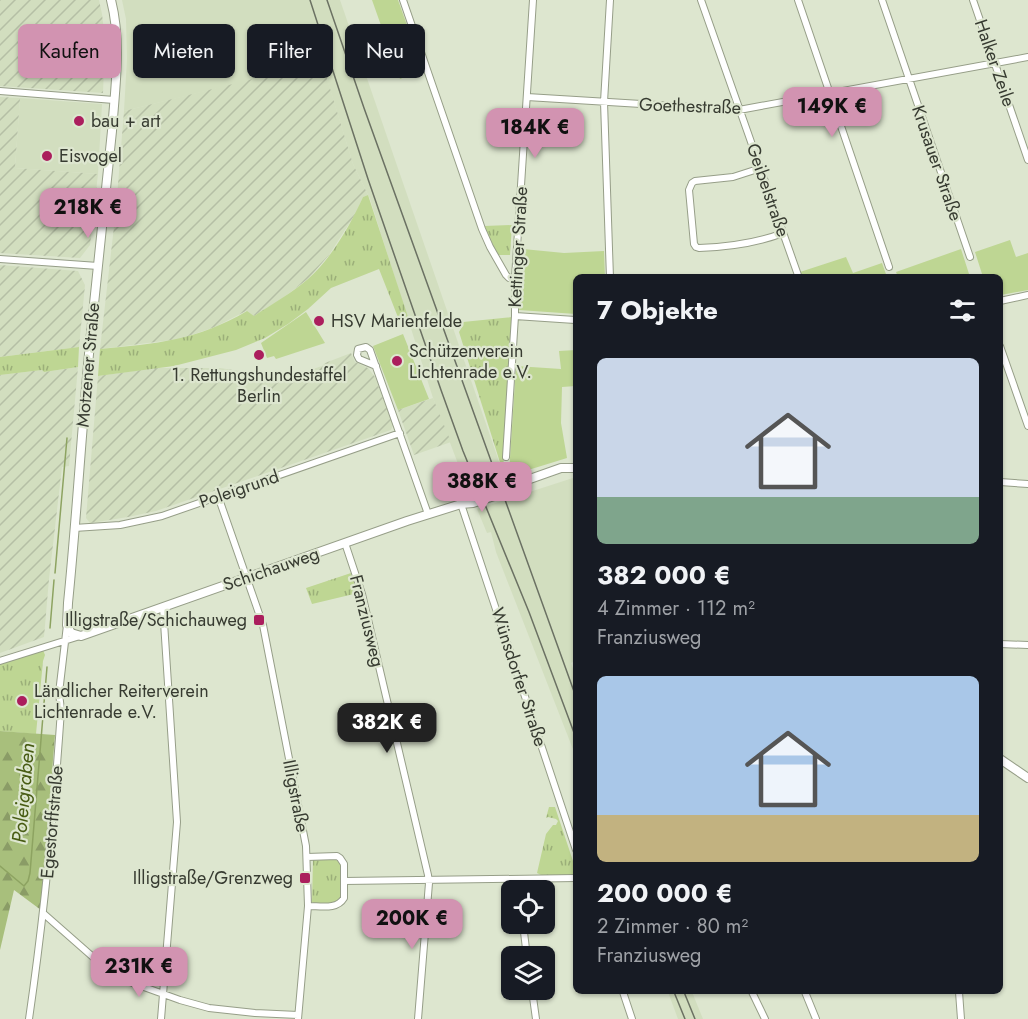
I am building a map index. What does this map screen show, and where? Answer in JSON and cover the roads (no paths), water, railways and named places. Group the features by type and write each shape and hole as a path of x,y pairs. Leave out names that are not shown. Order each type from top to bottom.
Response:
{"street":[{"name":"Motzener Straße","path":"68,628 74,528 117,57 116,21 111,0"},
{"path":"403,0 484,235 506,275 509,278 515,278"},
{"name":"Kettinger Straße","path":"506,457 533,0"},
{"path":"610,0 604,102 610,274"},
{"name":"Geibelstraße","path":"701,0 798,274"},
{"path":"798,0 889,267"},
{"name":"Krusauer Straße","path":"882,0 970,257"},
{"name":"Halker Zeile","path":"973,0 1028,160"},
{"name":"Goethestraße","path":"527,97 739,110 1028,57"},
{"path":"0,91 114,99"},
{"path":"761,168 729,178 692,183 690,194 694,244 699,248 740,244 783,233"},
{"path":"0,259 98,266"},
{"path":"1003,300 1028,295"},
{"path":"515,316 573,320"},
{"path":"1003,355 1028,426"},
{"path":"376,366 428,514"},
{"name":"Poleigrund","path":"74,528 137,522 167,514 400,433"},
{"name":"Schichauweg","path":"0,661 81,636 428,514 461,504 470,504 512,490 527,480 561,468 573,468"},
{"path":"1003,482 1028,484"},
{"name":"Illigstraße","path":"218,496 264,627 307,856 308,906 298,1017"},
{"name":"Wünsdorfer Straße","path":"461,504 573,841"},
{"name":"Franziusweg","path":"345,543 362,594 428,880 418,1019"},
{"path":"161,1019 177,822 164,607"},
{"path":"68,628 74,635 81,636"},
{"name":"Egestorffstraße","path":"29,1019 44,914 59,745 61,710 59,693 64,640 68,628"},
{"path":"1003,644 1028,645"},
{"path":"1003,761 1028,778"},
{"path":"307,856 337,856 344,864 344,898 340,904 308,906"},
{"path":"344,881 573,878"},
{"path":"44,914 107,969 130,982 195,1004 226,1011 298,1017"},
{"path":"624,994 632,1019"},
{"path":"753,994 765,1019"},
{"path":"806,994 816,1019"},
{"path":"959,994 961,1019"},
{"path":"533,1000 536,1019"}],"waterway":[{"name":"Poleigraben","path":"55,573 67,438"},
{"name":"Poleigraben","path":"50,628 54,580"},
{"name":"Poleigraben","path":"0,866 24,886 28,881 47,667"}],"tram line":[{"path":"310,0 368,179 441,390 573,730"},
{"path":"675,994 685,1019"}],"railway":[{"path":"327,0 573,689"},
{"path":"685,994 695,1019"}],"place":[{"name":"bau + art","path":"79,121"},
{"name":"Eisvogel","path":"47,156"},
{"name":"HSV Marienfelde","path":"319,321"},
{"name":"1. Rettungshundestaffel Berlin","path":"259,355"},
{"name":"Schützenverein Lichtenrade e.V.","path":"397,361"},
{"name":"Illigstraße/Schichauweg","path":"259,620"},
{"name":"Ländlicher Reiterverein Lichtenrade e.V.","path":"22,701"},
{"name":"Illigstraße/Grenzweg","path":"305,878"}]}
